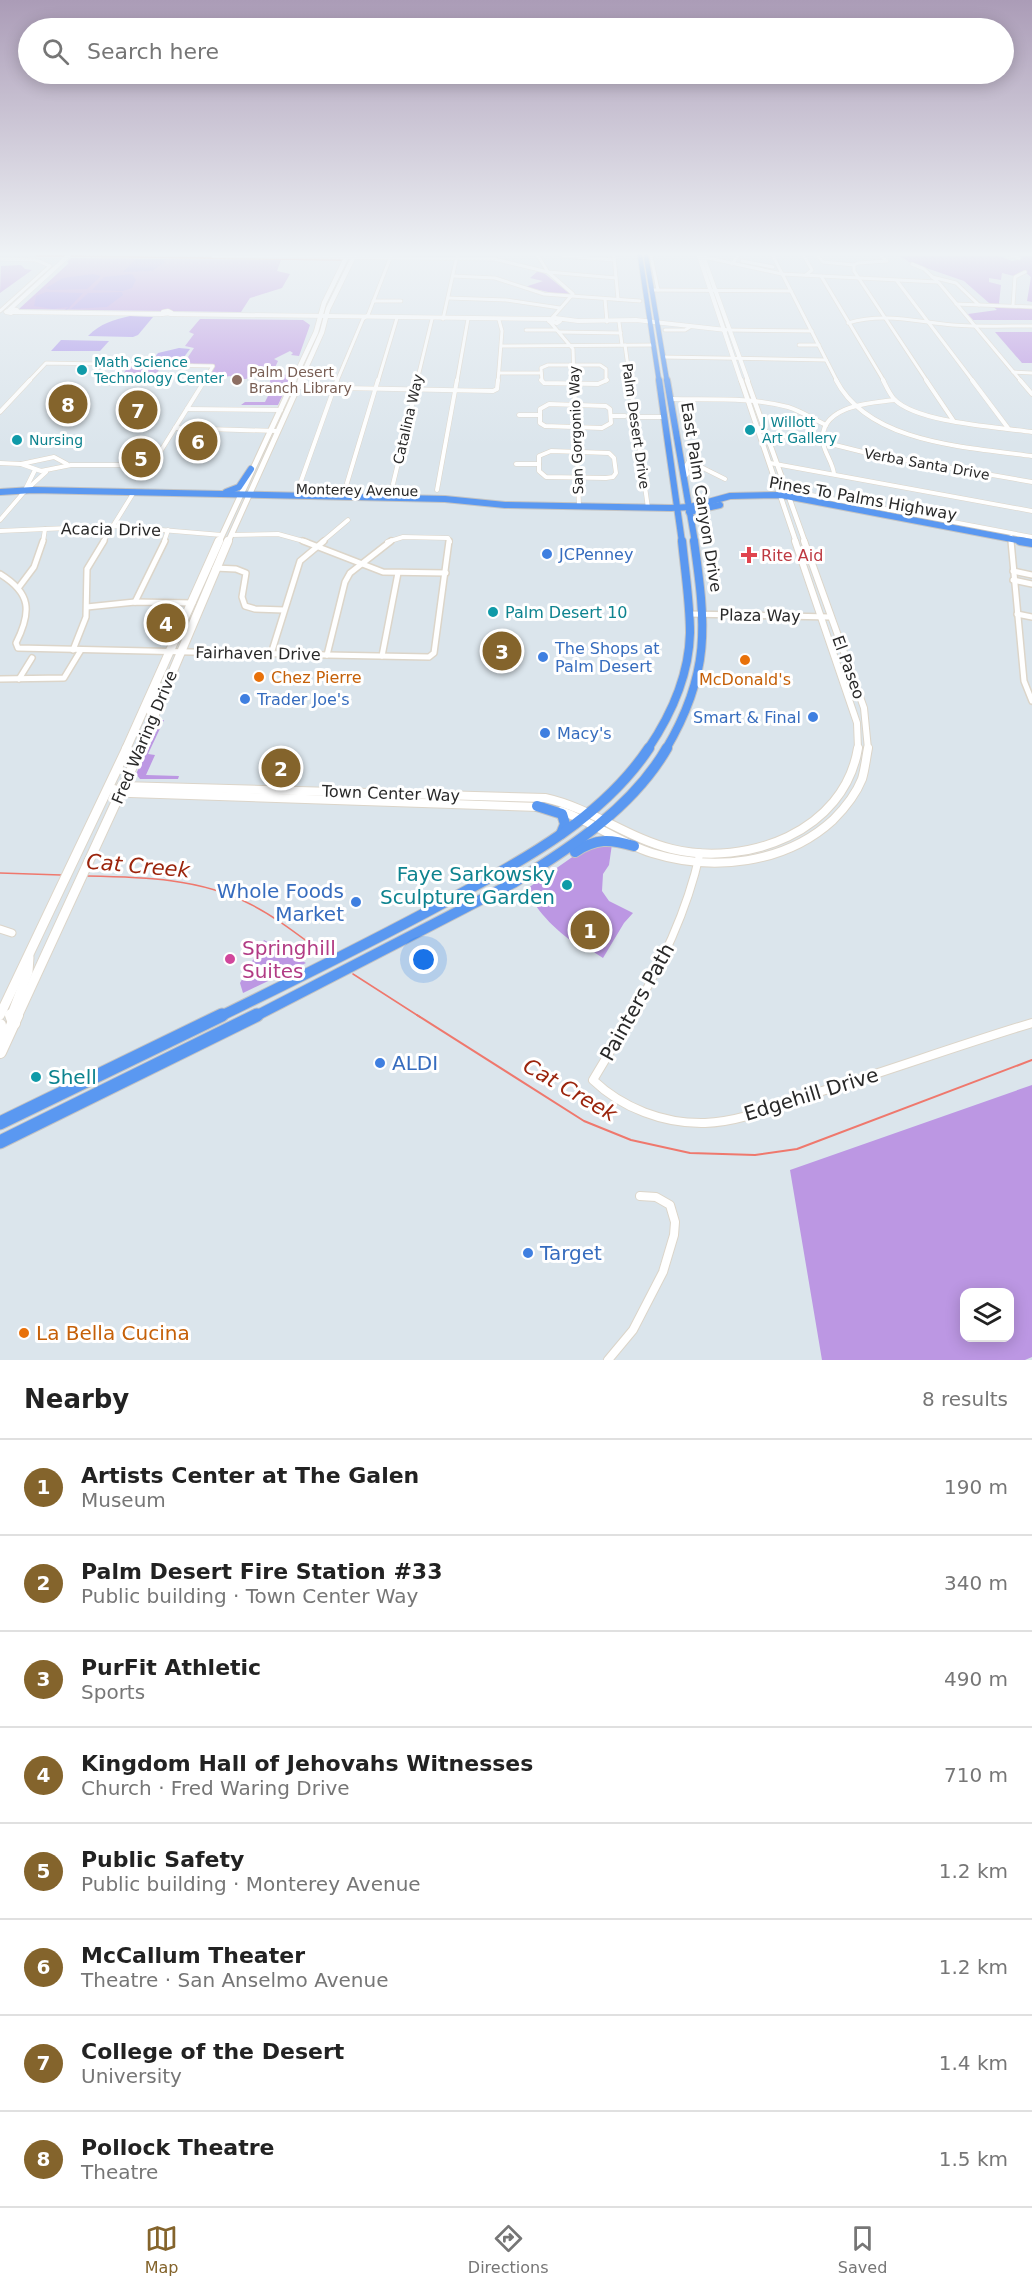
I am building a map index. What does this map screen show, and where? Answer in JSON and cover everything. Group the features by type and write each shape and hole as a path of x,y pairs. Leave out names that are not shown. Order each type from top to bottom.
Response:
{"main road":[{"name":"Fred Waring Drive","path":"0,1052 123,789 216,568 277,431 290,387 322,319"},
{"name":"Fred Waring Drive","path":"0,1015 109,788 270,430 297,387 322,319"},
{"name":"East Palm Canyon Drive","path":"0,1122 418,918 558,838 623,782 642,759 669,715 678,695 687,660 689,614 680,510 650,321"},
{"name":"East Palm Canyon Drive","path":"0,1142 183,1053 460,912 544,865 574,846 602,823 634,792 655,766 683,720 692,698 703,646 702,614 690,509 657,321"},
{"path":"639,322 651,328"},
{"path":"660,381 664,386 666,398 671,399"},
{"path":"665,417 670,419 676,432"},
{"path":"217,494 239,487 252,469"},
{"name":"Monterey Avenue","path":"0,492 24,492 28,495 217,494 239,497"},
{"name":"Monterey Avenue","path":"132,494 432,499 521,506 680,510"},
{"name":"Monterey Avenue","path":"248,497 412,503 527,511 690,509"},
{"name":"Pines To Palms Highway","path":"690,509 735,500 784,497 1011,537 1032,543"},
{"path":"412,503 432,499"},
{"path":"466,506 521,506"},
{"path":"230,518 228,532 231,535"},
{"path":"222,535 226,538 222,555"},
{"path":"155,715 150,711 160,685 160,674"},
{"path":"537,807 558,812 565,819 563,831 558,838"},
{"path":"544,865 569,856 595,839 610,839 634,846"},
{"path":"387,948 412,928 418,918"},
{"path":"14,1023 11,1016 28,972 28,954"},
{"path":"0,1025 0,1035"}],"street":[{"path":"301,481 334,388 362,319"},
{"path":"347,483 397,319"},
{"name":"Catalina Way","path":"393,484 432,319"},
{"path":"437,490 468,319"},
{"path":"482,319 657,321 727,330 812,331"},
{"name":"El Paseo","path":"587,815 648,842 674,850 700,854 740,852 783,840 803,830 824,813 846,786 857,757 859,732 826,616 825,600 801,533 770,463 723,319"},
{"path":"806,319 842,391 854,406 887,426 912,434 1032,456"},
{"path":"847,319 895,400 914,411 953,420 1032,432"},
{"path":"849,323 860,319"},
{"path":"886,319 953,420"},
{"path":"911,319 974,326 1032,326"},
{"path":"969,319 1032,394"},
{"path":"290,387 493,391 497,389 502,346 499,320"},
{"name":"San Gorgonio Way","path":"554,321 558,331 572,347 579,506"},
{"path":"607,321 650,321"},
{"path":"928,321 1008,428"},
{"name":"Palm Desert Drive","path":"619,322 648,508"},
{"path":"665,330 685,330 690,327"},
{"path":"526,330 621,333"},
{"path":"502,346 654,345"},
{"path":"799,345 819,345"},
{"path":"663,357 826,360"},
{"path":"0,412 46,363 213,366 152,465 71,465 52,469 34,469 21,464"},
{"path":"545,365 603,366 606,369 607,381 598,384 544,383 541,380 541,373 541,368 545,365"},
{"path":"1013,372 1032,373"},
{"path":"499,373 541,373"},
{"path":"671,399 751,401 789,408 826,424"},
{"path":"834,474 823,442 826,424 839,412 854,406 895,400"},
{"name":"El Paseo","path":"602,823 634,846 667,856 699,862 746,862 792,849 830,824 857,790 866,770 868,729 864,708 812,587 795,538 777,464 751,401"},
{"path":"546,405 606,406 610,409 611,423 609,426 545,426 540,423 540,415 540,408 546,405"},
{"path":"188,407 282,409"},
{"path":"519,415 540,415"},
{"path":"610,416 625,416"},
{"path":"634,417 665,417"},
{"path":"175,428 277,431"},
{"name":"Verba Santa Drive","path":"823,442 871,454 1032,482"},
{"path":"605,452 613,455 616,473 614,477 606,478 546,477 540,474 539,464 539,456 543,453 605,452"},
{"path":"0,463 21,464 54,458 71,465"},
{"path":"24,492 24,487 33,475 34,464 40,460"},
{"path":"684,477 687,474 686,466 689,461 725,479"},
{"path":"0,520 24,492 60,462"},
{"path":"770,463 1032,511"},
{"path":"516,464 539,464"},
{"path":"74,650 83,627 87,607 85,582 87,569 132,494"},
{"path":"806,494 1011,537 1032,537"},
{"path":"271,654 300,561 348,520"},
{"name":"Acacia Drive","path":"0,531 113,526 222,535"},
{"path":"0,574 19,587 41,554 45,542 45,529"},
{"path":"135,602 161,552 168,530"},
{"path":"231,535 270,532 294,537 318,546 362,564 383,572 398,573 446,573 450,542 448,538 403,537 387,542 362,564 350,573 345,582 327,655"},
{"path":"801,533 795,538 808,555"},
{"path":"1011,537 1013,580 1024,681 1032,701"},
{"path":"207,568 236,569 246,573 248,579 242,596 245,606 255,609 284,610"},
{"path":"1013,572 1032,576"},
{"path":"382,656 398,573"},
{"name":"Fairhaven Drive","path":"19,587 24,596 26,614 24,627 15,646 18,648 429,657 434,653 446,573"},
{"path":"1013,580 1032,584"},
{"path":"812,587 825,600"},
{"path":"87,607 135,602 201,603"},
{"name":"Plaza Way","path":"689,614 826,616"},
{"path":"1017,614 1032,617"},
{"path":"0,679 64,678 81,650"},
{"path":"19,680 32,658"},
{"name":"Town Center Way","path":"109,788 537,807 587,815"},
{"name":"Town Center Way","path":"123,789 545,798 571,803 587,815"},
{"name":"Painters Path","path":"593,1080 660,967 693,886 700,854"},
{"path":"0,929 12,933"},
{"name":"Edgehill Drive","path":"593,1080 611,1096 647,1113 669,1120 718,1122 887,1071 1032,1023"},
{"path":"608,1360 633,1330 663,1272 674,1235 675,1222 670,1205 656,1197 640,1196"}],"shaded area":[{"path":"117,319 151,319 138,335 133,337 88,336"},
{"path":"200,319 303,320 310,325 299,356 291,355 293,353 290,351 274,359 278,361 272,374 292,375 278,405 241,405 245,402 265,402 273,386 269,386 271,377 253,375 246,379 238,379 241,375 222,377 218,385 205,384 215,366 184,363 194,348 185,346 194,334 189,332"},
{"path":"973,319 1032,319 1032,320"},
{"path":"995,332 1032,332 1032,363 1022,363"},
{"path":"61,340 109,341 100,351 51,351"},
{"path":"179,348 190,349 181,361 152,361 158,353"},
{"path":"129,366 161,367 149,384 116,383"},
{"path":"164,720 148,754 155,755 146,775 179,776 178,779 140,779 136,774"},
{"path":"591,844 612,844 609,865 603,874 602,891 609,901 633,913 624,923 603,958 589,949 586,952 561,933 539,910 528,892 528,888"},
{"path":"264,940 306,963 243,993 240,983"},
{"path":"1032,1085 1032,1357 1025,1360 822,1360 790,1170"}],"waterway":[{"name":"Cat Creek","path":"0,873 61,875"},
{"name":"Cat Creek","path":"87,876 150,878 191,884 231,895 290,928 327,956"},
{"name":"Cat Creek","path":"353,974 420,1017"},
{"name":"Cat Creek","path":"417,1015 584,1121 631,1140 690,1153 755,1155 797,1149 1032,1060"}],"place":[{"name":"Math Science Technology Center","path":"82,370"},
{"name":"Palm Desert Branch Library","path":"237,380"},
{"name":"Pollock Theatre","path":"68,404"},
{"name":"College of the Desert","path":"138,410"},
{"name":"J Willott Art Gallery","path":"750,430"},
{"name":"Nursing","path":"17,440"},
{"name":"McCallum Theater","path":"198,441"},
{"name":"Public Safety","path":"141,458"},
{"name":"JCPenney","path":"547,554"},
{"name":"Rite Aid","path":"749,555"},
{"name":"Palm Desert 10","path":"493,612"},
{"name":"Kingdom Hall of Jehovahs Witnesses","path":"166,623"},
{"name":"PurFit Athletic","path":"502,651"},
{"name":"The Shops at Palm Desert","path":"543,657"},
{"name":"McDonald's","path":"745,660"},
{"name":"Chez Pierre","path":"259,677"},
{"name":"Trader Joe's","path":"245,699"},
{"name":"Smart & Final","path":"813,717"},
{"name":"Macy's","path":"545,733"},
{"name":"Palm Desert Fire Station #33","path":"281,768"},
{"name":"Faye Sarkowsky Sculpture Garden","path":"567,885"},
{"name":"Whole Foods Market","path":"356,902"},
{"name":"Artists Center at The Galen","path":"590,930"},
{"name":"Springhill Suites","path":"230,959"},
{"name":"ALDI","path":"380,1063"},
{"name":"Shell","path":"36,1077"},
{"name":"Target","path":"528,1253"},
{"name":"La Bella Cucina","path":"24,1333"}]}
